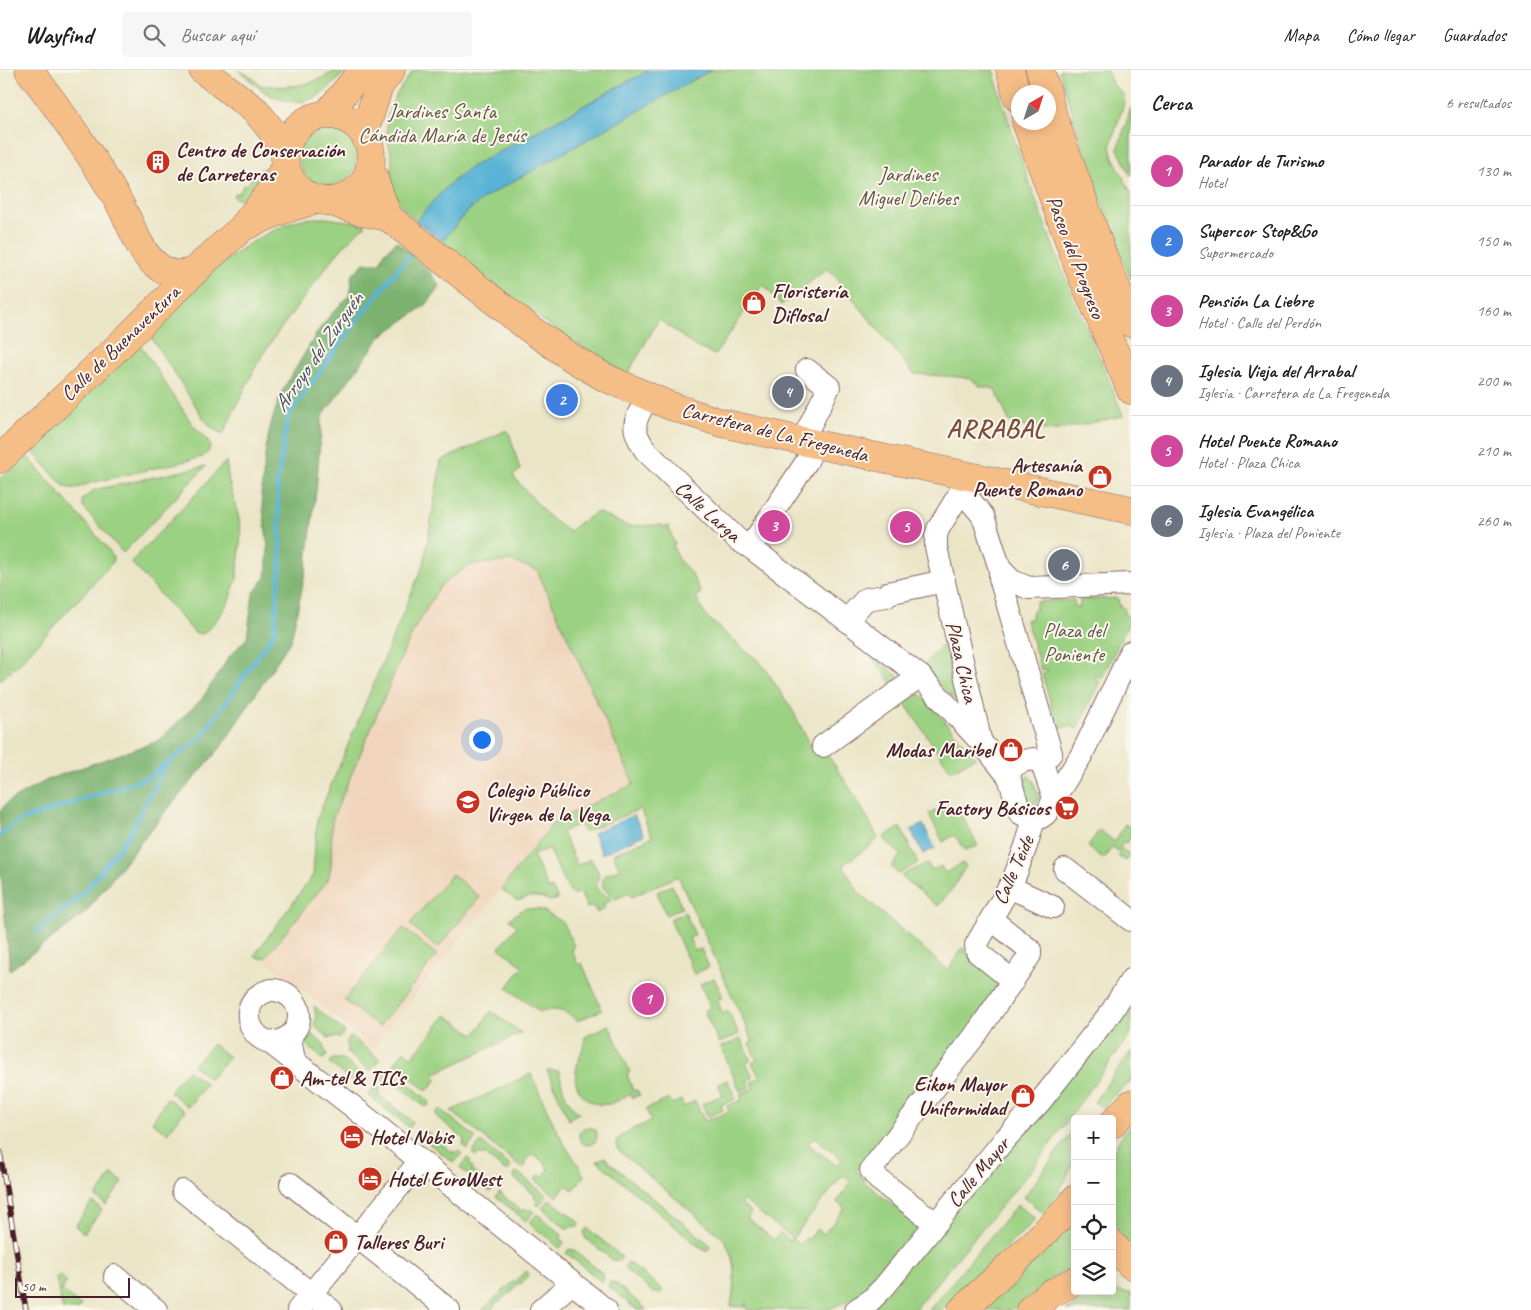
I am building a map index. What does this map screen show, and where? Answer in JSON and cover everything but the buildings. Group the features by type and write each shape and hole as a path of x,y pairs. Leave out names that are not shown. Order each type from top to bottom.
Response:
{"main road":[{"path":"30,70 94,159 119,201 138,240 149,270 150,279 143,321"},
{"path":"203,70 256,111 273,132 285,158 289,178 305,195 322,200 342,199 355,192 365,181 370,168 371,150 364,133 348,119 316,118 256,111"},
{"path":"285,158 291,134 316,118 363,70"},
{"path":"364,133 379,86 391,70"},
{"path":"1010,70 1014,85"},
{"path":"1040,70 1045,85"},
{"name":"Paseo del Progreso","path":"1056,125 1103,256 1131,323"},
{"name":"Paseo del Progreso","path":"1029,130 1080,271 1131,390"},
{"name":"Calle de Buenaventura","path":"0,459 199,265 242,228 268,195 285,158"},
{"path":"370,168 395,222"},
{"name":"Calle de Buenaventura","path":"242,228 280,211 322,200"},
{"name":"Carretera de La Fregeneda","path":"322,200 395,222 530,329 572,358 648,397 718,422 972,481 1129,508"},
{"path":"138,240 154,264 167,273 179,275 199,265"},
{"path":"1116,1120 1131,1104"},
{"path":"962,1310 1029,1248 1071,1205"},
{"path":"1116,1248 1131,1265"},
{"path":"1116,1268 1131,1265"},
{"path":"1030,1310 1050,1294 1071,1283"}],"street":[{"path":"750,547 807,461 809,442 829,387 807,370"},
{"name":"Calle Larga","path":"648,397 634,427 637,439 662,468 738,540 750,547 920,676 981,742 1008,777"},
{"path":"972,481 1000,569 1000,578 1047,758 1054,798"},
{"name":"Plaza Chica","path":"972,481 938,529 936,547 981,742"},
{"path":"1000,569 1012,581 1030,588 1131,584"},
{"path":"847,620 866,599 887,595 888,592 944,581"},
{"path":"1009,609 1020,593 1030,588"},
{"path":"1081,756 1069,760 1057,757 1033,759 1023,761 1012,767 1008,777 1020,813 1034,820 1044,817 1081,756 1130,655"},
{"path":"823,746 920,676"},
{"name":"Calle Teide","path":"1013,981 977,952 976,945 1009,887 1034,820"},
{"path":"1065,869 1131,920"},
{"path":"1009,887 1053,907"},
{"name":"Calle Teide","path":"935,1223 878,1179 871,1170 977,1033 1030,955 1030,950 991,919"},
{"name":"Calle Mayor","path":"856,1310 870,1301 884,1287 1005,1139 1039,1103 1112,1011 1131,980"},
{"path":"268,1041 280,1041 291,1035 298,1023 299,1016 295,1002 288,994 277,990 266,991 256,996 250,1005 248,1016 251,1027 258,1036 294,1060 606,1310"},
{"path":"291,1035 294,1060"},
{"path":"305,1302 420,1161"},
{"path":"292,1184 449,1310"},
{"path":"183,1190 305,1302 331,1310"},
{"path":"115,1276 156,1310"},
{"path":"541,1310 572,1283"}],"shaded area":[{"name":"Colegio Público Virgen de la Vega","path":"511,561 537,570 634,784 555,821 373,1048 264,959 328,880 331,867 332,820 406,646 441,585 470,565"}],"green space":[{"path":"238,70 252,77 260,85 280,87 306,84 341,70 346,70 322,93 305,101 295,102 272,96"},
{"name":"Jardines Santa Cándida María de Jesús","path":"414,70 649,70 471,167 448,185 416,221 403,208 393,191 391,176 392,160 387,133 389,112 392,105 399,90"},
{"name":"Jardines Miguel Delibes","path":"711,70 993,70 1011,130 1040,212 1123,416 1053,431 1019,426 1009,421 995,389 980,386 971,379 914,374 828,268 781,305 763,284 715,355 696,347 659,319 627,375 558,332 479,272 442,241 469,210 487,196"},
{"path":"1059,70 1106,70 1112,83 1123,95 1124,103 1110,147 1131,193 1131,280 1095,185"},
{"path":"1131,108 1131,176 1118,149"},
{"path":"328,128 339,130 352,141 357,157 355,168 344,181 328,186 317,184 304,173 299,157 301,146 312,133"},
{"path":"262,168 265,171 261,182 257,184 258,188 255,189 251,196 244,199 235,198 233,196 235,193 239,193 242,186 246,185"},
{"path":"326,218 354,222 366,226 331,261 273,339 257,364 223,434 213,429 204,419 149,334 208,275 241,249 258,238 293,222"},
{"path":"397,241 430,272 440,286 426,305 381,336 322,417 316,491 306,569 291,640 221,747 161,817 84,914 10,970 0,863 0,811 9,801 49,779 158,741 202,699 229,657 247,638 253,594 266,577 268,547 261,494 266,448 281,393 320,328 349,296 352,286 351,276 364,263 380,263 385,252"},
{"path":"139,343 192,424 208,441 210,447 208,452 203,457 90,483 77,488 64,486 31,450"},
{"path":"507,430 520,470 513,476 549,517 569,532 597,512 627,526 668,526 678,559 691,573 701,593 696,596 702,610 708,618 757,659 766,670 793,711 810,745 819,740 855,796 878,838 874,843 843,865 858,892 948,970 962,948 1001,982 976,1024 856,1171 865,1178 863,1181 919,1226 873,1283 845,1302 827,1310 747,1310 747,1303 745,1307 731,1306 734,1272 732,1257 725,1240 617,1148 616,1143 621,1136 651,1121 646,1109 669,1099 672,1104 681,1100 684,1107 695,1101 705,1121 729,1112 727,1106 742,1100 740,1094 754,1088 752,1081 760,1078 752,1063 757,1060 749,1044 753,1042 678,876 632,897 629,893 615,899 603,887 604,875 620,869 613,854 652,837 640,809 584,832 579,824 562,832 577,865 591,859 599,874 596,888 605,896 610,897 612,901 604,903 605,908 597,913 593,906 587,908 580,892 572,895 549,848 533,855 548,889 552,888 558,899 550,901 534,897 517,901 501,889 555,821 634,784 537,570 511,561 470,565 441,585 406,646 332,820 331,867 328,880 264,959 254,956 313,875 317,819 424,563 441,461","holes":["814,1137 842,1159 837,1166 808,1144","843,1175 851,1182 837,1202 845,1208 824,1234 817,1229 809,1239 806,1238 800,1245 792,1239","743,1200 792,1238 790,1241 780,1233 774,1240 747,1218 751,1212 741,1204"]},
{"path":"26,455 109,550 113,557 113,562 17,666 0,680 0,478"},
{"path":"226,461 241,535 237,578 228,603 215,622 203,634 195,633 131,562"},
{"path":"206,466 123,553 83,507 82,500 94,490"},
{"name":"Plaza del Poniente","path":"1118,598 1119,605 1125,610 1125,615 1131,618 1102,678 1095,675 1094,677 1100,681 1077,729 1070,726 1058,728 1042,674 1048,672 1047,669 1041,670 1026,620 1031,618 1033,611 1036,609 1036,602 1074,600 1075,607 1080,607 1080,600"},
{"path":"942,645 946,649 959,703 921,668"},
{"path":"872,657 900,678 894,686"},
{"path":"916,693 922,696 976,757 951,771 903,701"},
{"path":"1028,776 1033,780 1039,797 1034,804 1028,801 1023,783 1024,779"},
{"path":"946,805 960,812 978,846 965,850 954,835 943,842 929,814"},
{"path":"1125,824 1131,828 1131,837 1120,848 1129,854 1126,861 1118,856 1120,852 1112,847 1104,859 1088,847 1099,830 1115,842"},
{"path":"900,827 918,863 899,874 891,867 901,855 883,838"},
{"path":"927,863 932,870 941,866 945,873 963,863 966,866 953,888 938,906 901,876"},
{"path":"452,874 480,897 438,948 410,924"},
{"path":"672,885 682,908 666,915 657,892"},
{"path":"525,908 542,910 564,923 574,947 571,949 578,965 582,963 602,1010 577,1021 569,1014 560,1011 540,1012 507,988 523,966 499,948 517,926 509,919"},
{"path":"685,912 695,935 689,938 695,951 701,949 709,967 694,974 670,919"},
{"path":"403,928 437,955 379,1027 344,1000"},
{"path":"714,978 723,997 717,1000 723,1014 728,1011 739,1034 719,1043 704,1011 711,1008 700,984"},
{"path":"1131,989 1131,1033 1032,1169 914,1310 869,1310"},
{"path":"314,1006 345,1032 340,1038 329,1038 314,1026 316,1016"},
{"path":"491,1011 521,1033 434,1074 437,1079 427,1091 394,1064 404,1051 412,1057 446,1015 475,1035"},
{"path":"609,1025 630,1072 627,1074 633,1091 637,1090 640,1095 632,1098 630,1094 620,1100 602,1105 584,1096 575,1078 585,1037"},
{"path":"311,1034 324,1044 327,1056 323,1059 305,1044"},
{"path":"351,1036 380,1060 370,1071 347,1053 346,1042"},
{"path":"741,1039 751,1060 746,1062 753,1077 747,1080 750,1087 740,1091 721,1047"},
{"path":"213,1044 229,1057 210,1079 193,1065"},
{"path":"1131,1051 1131,1082 1113,1096 1103,1108 1094,1102"},
{"path":"332,1059 343,1059 365,1077 358,1086 329,1063"},
{"path":"390,1068 430,1102 428,1106 424,1106 393,1081 389,1080 385,1083 381,1079"},
{"path":"188,1070 206,1084 188,1107 170,1092"},
{"path":"547,1070 559,1071 567,1099 579,1113 569,1120"},
{"path":"531,1074 559,1134 584,1176 573,1190 566,1185 557,1197 535,1180 539,1175 542,1177 549,1169 535,1155 533,1157 531,1155 524,1162 526,1165 523,1169 451,1111"},
{"path":"727,1080 736,1099 721,1105 723,1110 708,1117 702,1104 723,1095 718,1084"},
{"path":"376,1085 380,1088 380,1096 412,1121 410,1128 368,1095"},
{"path":"167,1098 185,1111 167,1133 152,1122"},
{"path":"440,1109 476,1138 467,1149 463,1146 464,1139 437,1117 436,1113"},
{"path":"1131,1125 1131,1247 1116,1225 1116,1147 1121,1137"},
{"path":"588,1127 594,1130 597,1136 594,1142 588,1145 582,1142 579,1136 582,1130"},
{"path":"421,1131 426,1131 452,1152 459,1151 462,1154 454,1163 418,1135"},
{"path":"1071,1133 1071,1168 1061,1188 1043,1213 1024,1197"},
{"path":"481,1142 511,1167 508,1171 505,1171 484,1154 482,1156 478,1153 476,1156 472,1153"},
{"path":"605,1157 709,1244 710,1247 707,1251 702,1249 597,1161"},
{"path":"468,1158 471,1161 469,1164 473,1167 471,1170 492,1187 493,1189 490,1192 460,1168"},
{"path":"517,1172 547,1196 539,1206 535,1203 537,1201 534,1198 535,1195 514,1178"},
{"path":"112,1174 123,1182 106,1205 96,1197"},
{"path":"499,1193 522,1211 525,1208 528,1211 530,1209 534,1212 526,1221 496,1197"},
{"path":"550,1199 581,1224 578,1227 574,1226 567,1229 542,1208"},
{"path":"92,1202 102,1210 84,1233 75,1226"},
{"path":"1017,1205 1036,1219 942,1310 929,1310"},
{"path":"537,1214 562,1235 561,1238 564,1244 560,1248 529,1223"},
{"path":"1071,1223 1071,1267 1011,1310 979,1310"},
{"path":"587,1228 622,1257 619,1261 613,1260 585,1238 584,1232"},
{"path":"569,1249 574,1250 602,1273 604,1278 602,1282 566,1253"},
{"path":"628,1262 663,1290 661,1293 654,1293 626,1270 625,1265"},
{"path":"526,1271 529,1274 521,1284 518,1283 510,1294 508,1293 500,1302 498,1301 491,1310 482,1310"},
{"path":"59,1275 67,1282 61,1290 81,1306 78,1310 63,1310 56,1278"},
{"path":"610,1282 615,1283 646,1310 637,1310 608,1286"},
{"path":"1116,1291 1131,1293 1131,1310 1066,1310 1091,1296 1116,1295"}],"water":[{"path":"649,70 711,70 487,196 469,210 442,241 416,221 448,185 471,167"},
{"path":"634,815 644,835 602,854 593,833"},
{"path":"923,824 935,848 923,854 911,830"}],"waterway":[{"name":"Arroyo del Zurguén","path":"0,835 21,820 147,778 200,739 274,633 281,559 277,483 288,416 352,327 414,249"},
{"path":"37,932 84,892 127,838 166,765"}],"railway":[{"path":"0,1152 26,1310"}],"place":[{"name":"Centro de Conservación de Carreteras","path":"158,162"},
{"name":"Floristería Diflosal","path":"754,303"},
{"name":"Iglesia Vieja del Arrabal","path":"788,392"},
{"name":"Supercor Stop&Go","path":"562,400"},
{"name":"Artesanía Puente Romano","path":"1100,477"},
{"name":"Pensión La Liebre","path":"774,526"},
{"name":"Hotel Puente Romano","path":"906,527"},
{"name":"Iglesia Evangélica","path":"1064,565"},
{"name":"Modas Maribel","path":"1011,750"},
{"name":"Colegio Público Virgen de la Vega","path":"468,802"},
{"name":"Factory Básicos","path":"1067,808"},
{"name":"Parador de Turismo","path":"648,999"},
{"name":"Am-tel & TICs","path":"282,1078"},
{"name":"Eikon Mayor Uniformidad","path":"1023,1096"},
{"name":"Hotel Nobis","path":"352,1137"},
{"name":"Hotel EuroWest","path":"370,1179"},
{"name":"Talleres Buri","path":"336,1242"}],"district":[{"name":"ARRABAL","path":"996,428"}]}
